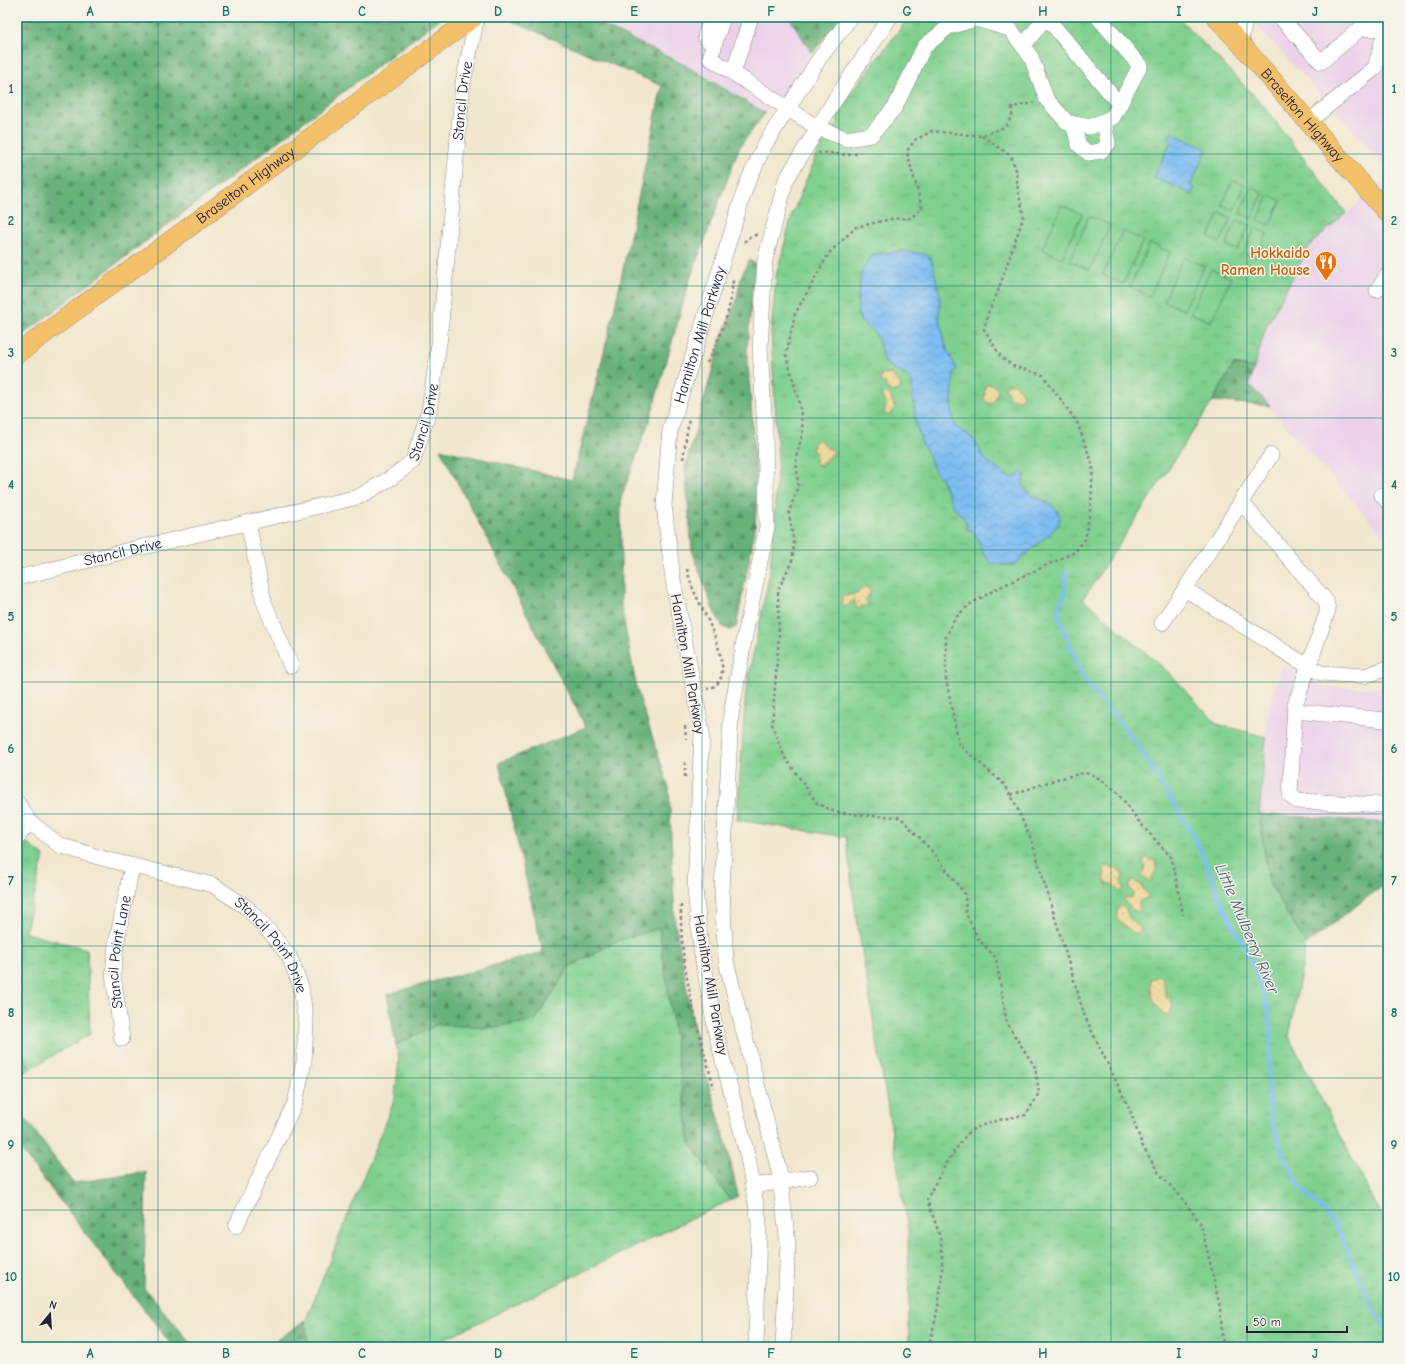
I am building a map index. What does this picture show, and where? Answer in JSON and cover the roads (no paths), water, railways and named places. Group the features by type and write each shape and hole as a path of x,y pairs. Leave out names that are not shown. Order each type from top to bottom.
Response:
{"main road":[{"name":"Braselton Highway","path":"17,354 475,17"},
{"name":"Braselton Highway","path":"1216,17 1388,214"}],"street":[{"name":"Stancil Drive","path":"17,578 358,497 390,478 413,461 429,411 439,344 462,82 475,17"},
{"path":"723,17 710,58 818,128 847,139 871,135 895,107 924,47 948,28 976,19 1010,29 1031,57 1046,100 1068,123 1090,127 1113,117 1140,66 1098,17"},
{"path":"733,73 751,17"},
{"name":"Hamilton Mill Parkway","path":"756,1347 759,1222 748,1158 716,1033 701,949 695,890 702,732 673,580 664,505 670,430 746,186 764,146 819,60 851,17"},
{"name":"Hamilton Mill Parkway","path":"783,1347 788,1244 780,1182 760,1092 726,961 722,891 731,714 767,527 765,431 760,348 765,260 786,180 890,17"},
{"path":"1023,46 1046,17 1120,105"},
{"path":"1240,43 1246,17"},
{"path":"1280,17 1321,62 1360,29 1386,23 1375,68 1308,122"},
{"path":"708,28 705,36 714,48"},
{"path":"1073,124 1079,145 1088,153 1101,151 1108,144 1104,121"},
{"path":"1388,275 1377,290 1388,284"},
{"path":"1162,623 1271,455"},
{"path":"1241,502 1326,601 1328,610 1295,704 1290,796 1297,801 1384,805"},
{"path":"248,522 264,602 291,666"},
{"path":"1185,589 1321,673 1364,676 1388,668"},
{"path":"1295,711 1385,720"},
{"name":"Stancil Point Drive","path":"17,802 30,822 59,844 132,866 213,885 246,907 269,931 289,956 301,987 306,1023 304,1062 295,1103 236,1226"},
{"path":"17,837 30,822"},
{"name":"Stancil Point Lane","path":"122,1038 113,974 116,945 132,866"},
{"path":"753,1186 810,1177"}],"water":[{"path":"1171,133 1207,149 1190,186 1195,188 1192,194 1154,178 1171,141 1168,139"},
{"path":"902,251 926,254 932,261 940,296 939,318 947,350 957,369 954,372 952,396 952,409 955,424 959,429 971,437 986,460 995,468 1013,478 1021,472 1025,475 1023,481 1027,491 1053,506 1060,516 1058,526 1014,565 992,564 983,554 977,537 971,530 967,530 966,520 953,506 942,480 934,470 928,453 922,444 915,419 912,384 910,378 885,363 882,357 879,341 874,332 861,322 858,314 858,297 861,273 873,254"}],"waterway":[{"name":"Little Mulberry River","path":"1066,572 1065,592 1057,611 1083,678 1137,744 1197,842 1225,911 1247,952 1264,994 1271,1028 1268,1091 1271,1117 1282,1152 1300,1187 1335,1224 1373,1308 1388,1331"}],"tunnel":[{"path":"708,28 712,17"}],"place":[{"name":"Hokkaido Ramen House","path":"1326,282"}]}
